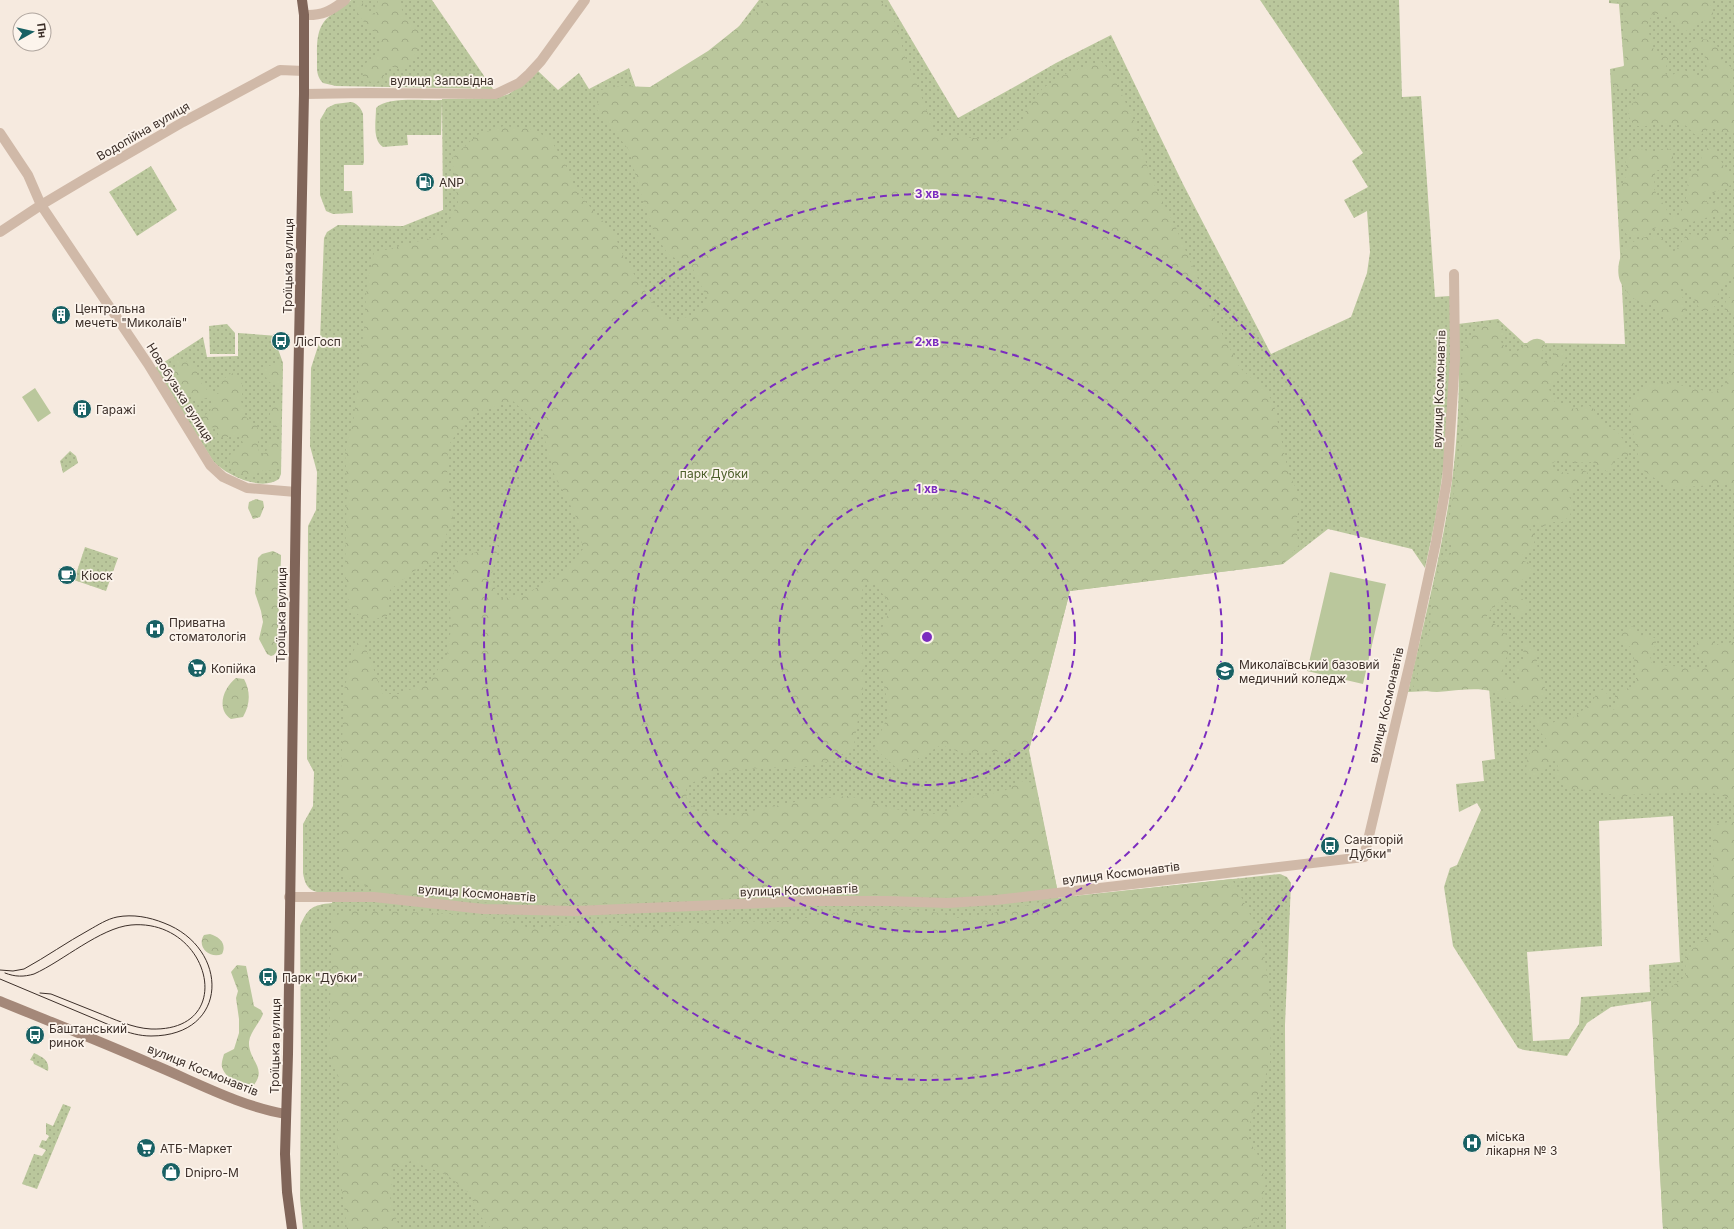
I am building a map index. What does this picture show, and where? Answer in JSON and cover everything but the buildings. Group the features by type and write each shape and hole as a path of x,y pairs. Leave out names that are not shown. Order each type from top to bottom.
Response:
{"main road":[{"name":"Троїцька вулиця","path":"292,1229 287,1192 285,1154 288,1054 289,897 304,94 304,16 302,0"},
{"name":"вулиця Космонавтів","path":"0,1001 109,1045 236,1100 272,1112 286,1114"}],"street":[{"path":"304,16 318,16 345,0"},
{"name":"вулиця Заповідна","path":"304,94 496,94 519,83 529,74 541,61 585,0"},
{"name":"Водопійна вулиця","path":"0,232 41,204 183,122 280,70 304,71"},
{"name":"Новобузька вулиця","path":"0,133 28,175 41,204 148,364 210,465 223,477 247,488 296,492"},
{"name":"вулиця Космонавтів","path":"289,897 374,897 483,909 523,911 575,911 812,901 948,903 1004,900 1364,857 1411,658 1436,542 1447,480 1452,424 1455,359 1454,274"}],"green space":[{"path":"351,0 432,0 493,89 336,86 323,83 319,78 317,69 317,41 320,29 326,19"},
{"path":"361,0 371,15 376,14 378,0 396,0 419,30 419,47 414,57 402,69 388,66 382,80 376,82 372,82 363,77 362,69 369,59 375,59 380,50 380,43 377,36 360,17 357,10 356,1"},
{"name":"парк Дубки","path":"759,0 888,0 958,118 1056,63 1111,35 1183,184 1271,354 1351,317 1367,273 1370,252 1367,211 1354,218 1344,200 1368,187 1352,161 1363,153 1260,0 1399,0 1402,97 1421,96 1435,297 1450,296 1451,384 1447,437 1436,516 1425,568 1412,549 1328,529 1283,564 1070,591 1029,750 1058,898 1280,874 1287,877 1291,883 1285,1025 1286,1229 303,1229 300,1198 300,926 308,911 312,908 315,906 332,903 332,894 316,892 309,888 304,880 303,873 303,824 313,806 314,772 307,759 308,526 316,510 317,472 310,446 311,368 320,340 324,238 327,232 338,225 403,226 443,210 442,99 496,98 509,94 538,71 558,90 579,73 589,89 629,68 639,97 684,99"},
{"path":"769,0 880,0 896,24 906,60 936,135 975,138 996,142 1019,129 1026,110 1043,88 1067,73 1101,61 1112,74 1133,118 1150,176 1176,228 1218,326 1240,368 1266,391 1274,404 1288,471 1301,500 1296,529 1299,545 1283,564 1070,591 1029,750 962,753 941,745 899,770 874,748 890,711 879,666 882,628 892,606 874,583 863,586 860,608 864,680 854,745 833,761 796,768 761,768 722,771 686,785 687,802 700,813 709,812 724,817 804,800 849,796 894,809 933,814 946,811 970,798 1004,791 1021,781 1035,783 1057,888 995,896 949,898 886,895 811,895 574,905 517,905 382,893 345,877 339,860 344,690 354,650 361,636 383,694 399,694 429,682 447,657 451,628 449,587 459,557 498,546 491,577 499,599 523,595 560,576 583,549 575,514 555,477 542,429 513,401 479,412 459,430 448,446 447,480 453,519 435,561 412,572 390,590 387,616 367,621 349,608 345,572 347,481 345,453 354,417 364,327 367,283 374,253 442,235 458,203 452,158 477,135 504,126 530,129 549,138 563,159 577,192 614,234 626,262 661,315 669,322 694,315 707,298 693,269 668,254 654,233 638,185 629,150 597,110 600,90 621,86 650,87 708,51 757,12"},
{"path":"1609,0 1734,0 1734,1229 1663,1229 1651,1001 1611,1007 1587,1023 1567,1056 1524,1050 1518,1048 1453,946 1444,887 1450,868 1457,865 1481,810 1477,803 1459,812 1456,784 1484,781 1482,761 1495,759 1489,688 1408,692 1438,561 1452,481 1458,402 1458,324 1498,319 1524,343 1625,344 1610,69 1624,66 1619,4 1609,3","holes":["1673,816 1680,962 1649,965 1650,992 1581,997 1579,1024 1569,1039 1533,1041 1527,952 1602,946 1599,821"]},
{"path":"1613,0 1707,0 1712,7 1712,16 1694,26 1690,30 1685,31 1666,16 1653,13 1647,26 1654,51 1660,56 1667,56 1668,59 1665,73 1667,75 1671,75 1682,70 1701,76 1707,69 1704,53 1690,52 1686,50 1688,43 1696,40 1709,40 1716,45 1720,50 1722,61 1732,68 1734,75 1730,84 1730,91 1734,104 1734,133 1730,134 1711,128 1701,135 1694,134 1683,124 1638,126 1632,123 1628,115 1628,109 1640,97 1639,90 1631,88 1615,89 1611,80 1612,72 1621,69 1625,64 1623,28 1626,13 1623,5"},
{"path":"397,100 442,100 441,135 407,135 408,145 383,147 377,140 375,130 376,108 382,104"},
{"path":"351,102 358,106 363,114 364,162 363,165 344,165 344,191 352,191 353,213 333,214 326,211 320,195 320,120 327,108 335,104"},
{"path":"1710,147 1716,150 1724,167 1732,178 1731,185 1708,195 1704,200 1711,205 1723,205 1724,212 1721,216 1698,220 1680,229 1659,227 1641,236 1627,235 1622,227 1620,189 1627,174 1625,159 1629,152 1637,149 1656,152 1666,148 1671,150 1674,160 1671,167 1655,171 1654,189 1668,213 1672,217 1680,215 1686,198 1689,175 1700,170 1702,152"},
{"path":"151,166 177,210 137,236 109,192"},
{"path":"1715,230 1730,234 1734,232 1734,274 1723,283 1715,306 1711,311 1702,311 1686,287 1681,288 1679,291 1685,302 1686,308 1680,319 1676,321 1672,320 1653,305 1633,298 1621,283 1618,272 1619,262 1623,252 1633,242 1646,237 1659,237 1664,239 1669,251 1673,252 1677,249 1686,235 1690,234 1700,237"},
{"path":"1734,284 1734,314 1725,311 1725,306 1726,301 1732,296 1728,289"},
{"path":"1488,323 1501,326 1504,333 1501,342 1509,352 1515,353 1525,344 1533,340 1541,339 1545,342 1541,353 1541,359 1548,364 1551,362 1553,355 1557,350 1562,349 1566,356 1559,377 1550,385 1549,389 1554,401 1565,404 1574,409 1588,405 1593,408 1596,415 1605,425 1616,430 1621,436 1628,450 1628,457 1614,459 1612,465 1613,470 1611,472 1606,471 1593,462 1573,463 1559,459 1551,464 1550,468 1552,471 1568,473 1584,470 1588,473 1588,479 1569,493 1569,497 1573,504 1570,516 1562,522 1554,522 1544,526 1532,524 1528,526 1536,536 1532,547 1529,551 1523,554 1522,558 1524,561 1529,563 1532,568 1529,574 1518,585 1517,591 1528,609 1524,614 1516,616 1513,613 1512,605 1504,601 1493,607 1486,618 1488,621 1497,625 1504,632 1509,641 1509,652 1504,663 1503,670 1513,683 1515,684 1520,682 1521,678 1519,675 1513,672 1514,667 1525,660 1523,649 1525,645 1529,643 1534,648 1538,669 1546,692 1545,697 1539,703 1531,701 1520,707 1499,694 1491,691 1471,689 1434,692 1415,689 1413,685 1419,671 1420,649 1430,632 1431,599 1439,565 1445,557 1451,554 1452,545 1447,533 1460,458 1465,412 1462,357 1470,337 1480,327"},
{"path":"227,324 235,333 235,354 210,354 209,326"},
{"path":"238,333 278,336 278,349 283,363 281,474 279,479 272,483 263,484 244,480 226,472 213,461 155,368 203,337 207,357 238,356"},
{"path":"1734,350 1734,488 1722,483 1669,488 1641,469 1633,433 1629,400 1649,385 1667,382 1714,393 1728,382"},
{"path":"174,357 189,362 194,366 203,386 215,395 221,390 218,384 231,373 238,375 241,378 243,390 241,401 245,416 256,426 261,435 258,442 259,454 261,455 266,452 269,442 278,439 280,442 280,462 274,471 264,470 252,476 244,475 234,469 229,458 231,453 244,445 240,437 219,437 217,430 213,427 203,434 197,433 195,425 210,411 213,401 210,397 196,401 192,396 178,402 172,392 172,386 168,376 177,367 173,361"},
{"path":"277,363 282,365 282,379 278,386 272,384 265,375 265,369"},
{"path":"35,388 51,413 38,422 22,397"},
{"path":"279,404 281,409 281,424 275,427 271,422 270,413 273,405"},
{"path":"70,451 76,456 78,463 63,473 60,461"},
{"path":"256,499 263,501 264,507 260,517 253,519 248,508 249,502"},
{"path":"85,547 118,558 106,591 74,580"},
{"path":"273,551 281,555 281,558 277,651 271,656 267,654 259,639 263,622 255,593 258,558 262,554"},
{"path":"1330,572 1386,584 1363,684 1307,671"},
{"path":"1630,626 1634,627 1636,634 1656,639 1656,644 1650,656 1652,664 1702,669 1708,666 1706,660 1695,649 1697,642 1701,639 1712,640 1722,646 1734,641 1734,799 1708,792 1637,794 1621,797 1594,790 1571,789 1562,785 1555,776 1558,769 1557,761 1552,761 1545,770 1538,775 1531,777 1527,776 1527,761 1532,750 1538,747 1548,751 1552,746 1536,727 1535,723 1538,717 1544,717 1552,723 1563,718 1570,720 1592,703 1597,692 1604,688 1607,694 1608,711 1615,709 1615,693 1631,687 1635,683 1636,671 1631,650 1629,646 1620,640 1619,635"},
{"path":"236,678 244,679 248,689 249,698 243,717 231,719 226,715 224,710 223,698 231,682"},
{"path":"1734,821 1734,1229 1663,1229 1651,1001 1686,976 1685,955 1714,932 1713,825"},
{"path":"1232,879 1261,936 1268,979 1271,1016 1270,1064 1255,1102 1247,1137 1259,1157 1266,1183 1258,1219 1246,1229 492,1229 479,1215 469,1193 447,1175 411,1161 393,1168 390,1202 400,1229 347,1229 338,1160 337,1135 341,1085 329,1053 332,916 346,911 387,911 477,915 531,928 594,923 646,928 737,921 777,922 841,913 887,910 913,910 940,913 956,918 989,914 1057,898"},
{"path":"210,934 222,941 224,947 222,954 213,955 203,948 202,939 204,935"},
{"path":"237,965 246,966 254,1006 261,1010 263,1014 251,1035 249,1042 259,1075 251,1088 238,1084 226,1075 222,1065 224,1054 234,1049 239,1033 236,998 238,991 231,972"},
{"path":"34,1053 47,1062 48,1071 34,1064 33,1061 30,1060"},
{"path":"63,1104 71,1107 37,1189 22,1184 34,1154 42,1156 46,1150 39,1147 42,1140 46,1141 49,1136 46,1134 46,1123 53,1126"}],"tram line":[{"path":"0,970 13,971 24,969 106,921 117,917 135,916 153,919 164,923 186,935 201,951 210,970 212,989 207,1007 196,1022 177,1032 147,1036 119,1029 0,979"},
{"path":"5,973 20,976 34,974 94,938 119,927 131,925 158,928 180,939 195,956 204,976 204,996 196,1013 179,1025 151,1029 130,1025 51,994 40,993"}],"place":[{"name":"ANP","path":"425,182"},
{"name":"Центральна мечеть \"Миколаїв\"","path":"61,315"},
{"name":"ЛісГосп","path":"281,341"},
{"name":"Гаражі","path":"82,409"},
{"name":"Кіоск","path":"67,575"},
{"name":"Приватна стоматологія","path":"155,629"},
{"name":"Копійка","path":"197,668"},
{"name":"Миколаївський базовий медичний коледж","path":"1225,671"},
{"name":"Санаторій \"Дубки\"","path":"1330,846"},
{"name":"Парк \"Дубки\"","path":"268,977"},
{"name":"Баштанський ринок","path":"35,1035"},
{"name":"міська лікарня № 3","path":"1472,1143"},
{"name":"АТБ-Маркет","path":"146,1148"},
{"name":"Dnipro-M","path":"171,1172"}]}
